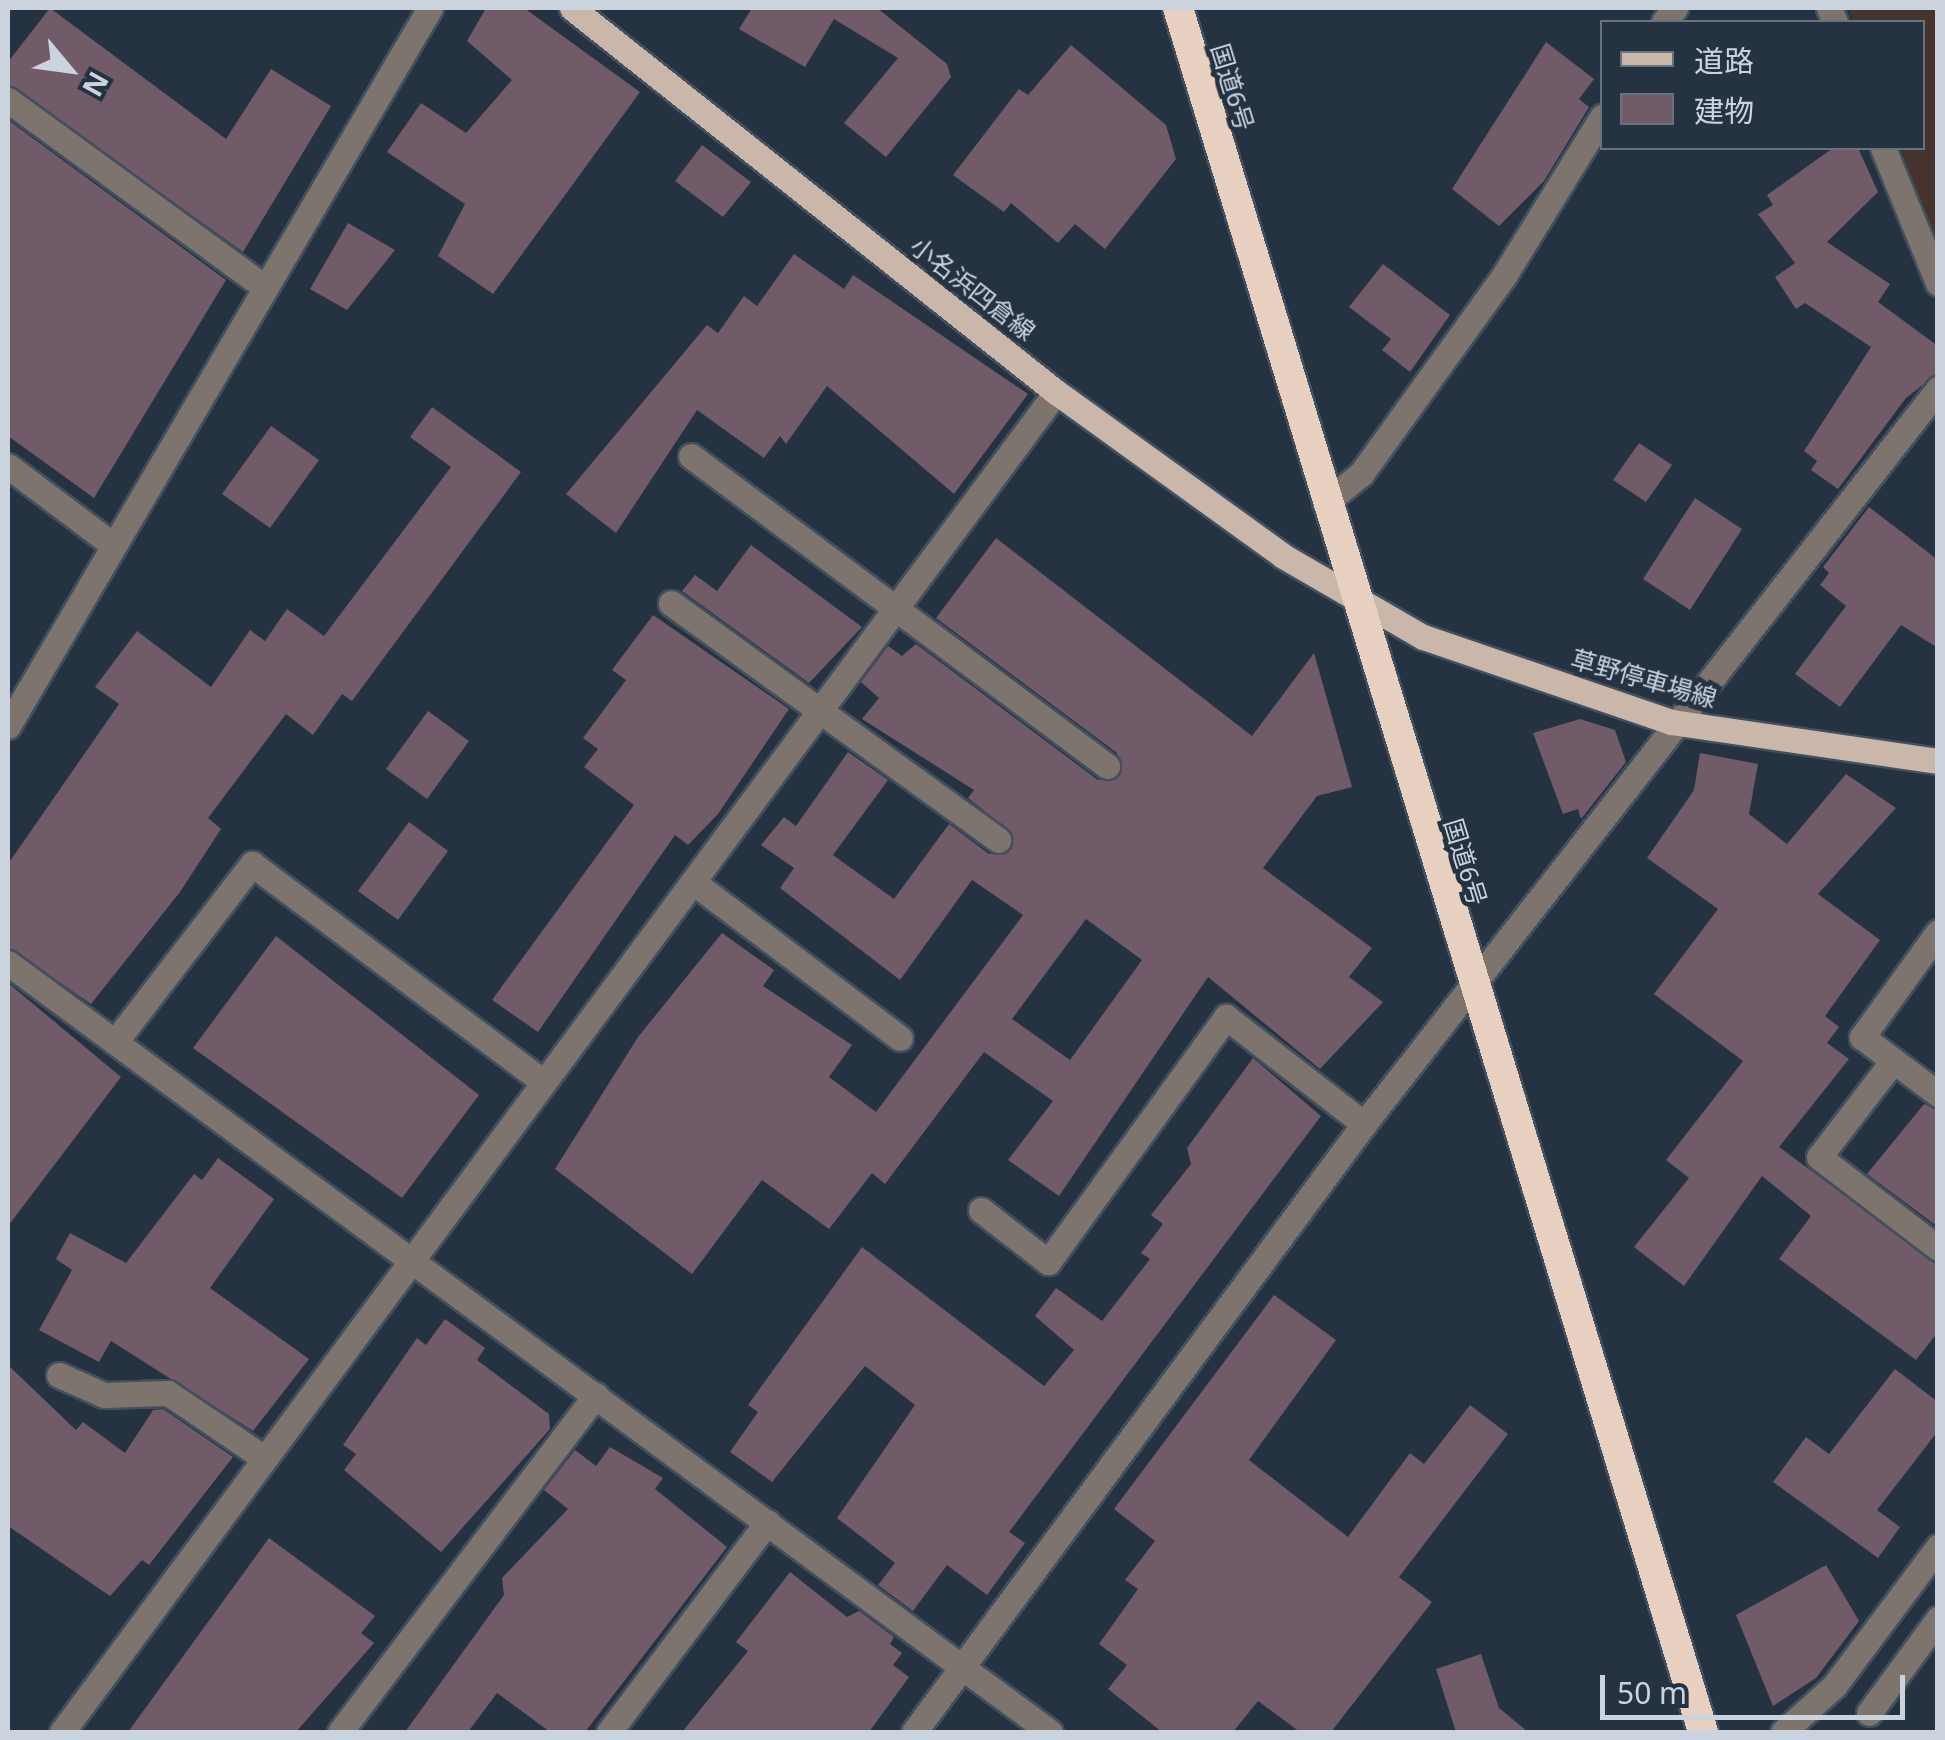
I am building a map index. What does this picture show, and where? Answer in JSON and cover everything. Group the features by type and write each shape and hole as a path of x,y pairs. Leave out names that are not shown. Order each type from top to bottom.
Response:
{"highway":[{"name":"国道6号","path":"1178,8 1351,595 1703,1732"}],"main road":[{"name":"小名浜四倉線","path":"572,8 1056,392 1351,595"},
{"name":"草野停車場線","path":"1351,595 1423,637 1671,722 1938,761"}],"street":[{"path":"8,726 430,8"},
{"path":"8,100 264,287"},
{"path":"1325,502 1360,474 1600,120"},
{"path":"1884,150 1938,283"},
{"path":"914,1732 966,1667 1364,1124 1474,992 1671,722 1938,389"},
{"path":"62,1732 540,1080 693,882 1056,392"},
{"path":"691,456 1107,766"},
{"path":"8,466 113,546"},
{"path":"671,603 998,840"},
{"path":"115,1042 252,864 540,1080"},
{"path":"693,882 900,1038"},
{"path":"1938,932 1862,1037 1938,1094"},
{"path":"8,963 1050,1732"},
{"path":"981,1210 1048,1262 1226,1017 1364,1124"},
{"path":"1893,1060 1819,1158 1938,1248"},
{"path":"59,1375 104,1395 168,1394 264,1458"},
{"path":"340,1732 596,1395"},
{"path":"609,1732 766,1522"},
{"path":"1783,1732 1834,1686 1938,1547"},
{"path":"1869,1713 1938,1620"}],"shaded area":[{"path":"1848,8 1937,8 1937,245 1902,150 1925,150 1925,20 1852,20"}],"building":[{"path":"50,8 226,139 271,69 331,106 243,252 8,84 8,62"},
{"path":"486,8 524,8 640,92 493,294 438,256 465,204 387,152 421,103 466,133 512,80 467,41"},
{"path":"752,8 877,8 947,64 951,77 886,157 844,123 898,58 834,19 805,67 739,29"},
{"path":"1546,42 1594,79 1579,99 1589,107 1544,181 1499,226 1452,189"},
{"path":"1071,45 1166,125 1176,159 1105,249 1075,224 1058,243 1011,203 1004,212 953,175 1019,89 1028,95"},
{"path":"8,120 226,280 94,498 8,436"},
{"path":"702,145 751,182 723,217 675,181"},
{"path":"1830,150 1859,150 1878,192 1827,242 1890,284 1878,302 1938,346 1938,373 1906,398 1838,489 1811,470 1817,461 1804,451 1871,347 1805,303 1796,309 1775,277 1795,263 1758,214 1773,205 1767,195"},
{"path":"348,223 395,250 347,310 310,289"},
{"path":"794,254 844,289 853,275 1028,394 954,494 827,386 786,444 780,436 764,458 697,410 616,533 566,494 707,325 718,333 744,296 757,306"},
{"path":"1383,264 1450,315 1410,372 1382,350 1391,339 1349,307"},
{"path":"432,407 521,472 352,701 342,694 313,735 286,714 208,818 221,829 180,892 91,1004 8,947 8,864 119,704 95,687 137,631 211,687 250,630 265,641 287,609 324,636 451,467 410,437"},
{"path":"271,426 319,460 270,528 222,494"},
{"path":"1639,443 1672,465 1646,502 1613,480"},
{"path":"1695,498 1742,529 1690,610 1643,579"},
{"path":"1869,507 1938,560 1938,648 1901,625 1840,707 1795,674 1846,606 1820,585 1829,573 1823,567"},
{"path":"996,538 1252,736 1314,653 1352,787 1317,796 1263,868 1372,948 1349,977 1383,1002 1320,1069 1208,977 1059,1196 1008,1160 1053,1101 984,1052 885,1184 872,1173 829,1229 762,1180 692,1274 555,1169 638,1037 722,933 774,970 763,986 852,1045 829,1077 876,1112 1023,915 972,880 900,980 780,888 794,868 761,845 784,817 796,826 848,752 888,780 833,855 894,899 949,824 989,854 1012,849 1012,833 968,798 974,790 862,719 879,698 861,682 888,646 902,656 916,644 1098,780 1120,775 1117,753 936,618","holes":["1086,919 1142,960 1070,1060 1012,1019"]},
{"path":"751,545 862,627 809,683 682,591 695,575 717,591"},
{"path":"653,615 789,709 718,814 688,845 675,835 538,1032 492,1000 634,805 584,767 598,749 583,738 626,680 612,670"},
{"path":"428,711 469,741 427,799 386,769"},
{"path":"1580,719 1615,730 1626,762 1581,819 1578,809 1563,814 1533,733"},
{"path":"1700,753 1758,764 1749,814 1787,844 1846,774 1896,808 1818,894 1880,940 1825,1016 1839,1027 1827,1043 1849,1059 1779,1147 1938,1264 1938,1332 1916,1360 1779,1259 1811,1216 1762,1176 1684,1286 1634,1247 1689,1178 1666,1160 1743,1061 1654,994 1718,909 1647,858 1694,790"},
{"path":"409,822 448,851 398,920 358,891"},
{"path":"276,936 479,1095 402,1198 193,1048"},
{"path":"8,983 121,1077 8,1226"},
{"path":"1253,1058 1321,1116 1009,1532 1025,1543 987,1595 947,1565 913,1611 878,1585 895,1563 837,1518 915,1405 865,1366 772,1482 730,1452 758,1412 748,1405 862,1247 1044,1386 1074,1350 1035,1316 1056,1288 1102,1321 1150,1259 1141,1253 1163,1224 1151,1215 1191,1164 1187,1148"},
{"path":"1924,1104 1938,1110 1938,1227 1867,1174"},
{"path":"218,1158 274,1199 210,1288 309,1359 253,1431 111,1341 99,1362 39,1330 72,1270 56,1259 70,1233 126,1263 194,1174 202,1180"},
{"path":"1274,1295 1336,1340 1249,1460 1348,1537 1410,1453 1424,1464 1470,1405 1508,1434 1399,1577 1432,1602 1331,1732 1300,1732 1258,1701 1233,1732 1162,1732 1108,1689 1127,1665 1099,1644 1138,1589 1125,1580 1155,1541 1114,1509"},
{"path":"445,1319 485,1348 477,1360 549,1414 550,1429 441,1552 344,1470 356,1454 343,1445 417,1338 426,1345"},
{"path":"8,1365 76,1430 83,1422 125,1453 153,1410 163,1409 233,1457 149,1565 142,1560 110,1596 8,1526"},
{"path":"1895,1369 1938,1402 1938,1431 1877,1510 1900,1527 1878,1558 1773,1482 1806,1437 1829,1454"},
{"path":"610,1447 663,1478 655,1489 727,1547 585,1732 550,1732 497,1693 468,1732 405,1732 504,1595 502,1578 568,1509 544,1490 575,1450 596,1466"},
{"path":"269,1538 375,1616 361,1633 374,1643 296,1732 128,1732"},
{"path":"1826,1565 1859,1621 1816,1678 1773,1706 1736,1615"},
{"path":"790,1572 847,1617 859,1611 894,1637 890,1644 902,1653 893,1665 909,1677 869,1732 682,1732 748,1651 736,1642"},
{"path":"1481,1654 1499,1708 1528,1732 1456,1732 1436,1669"}]}
